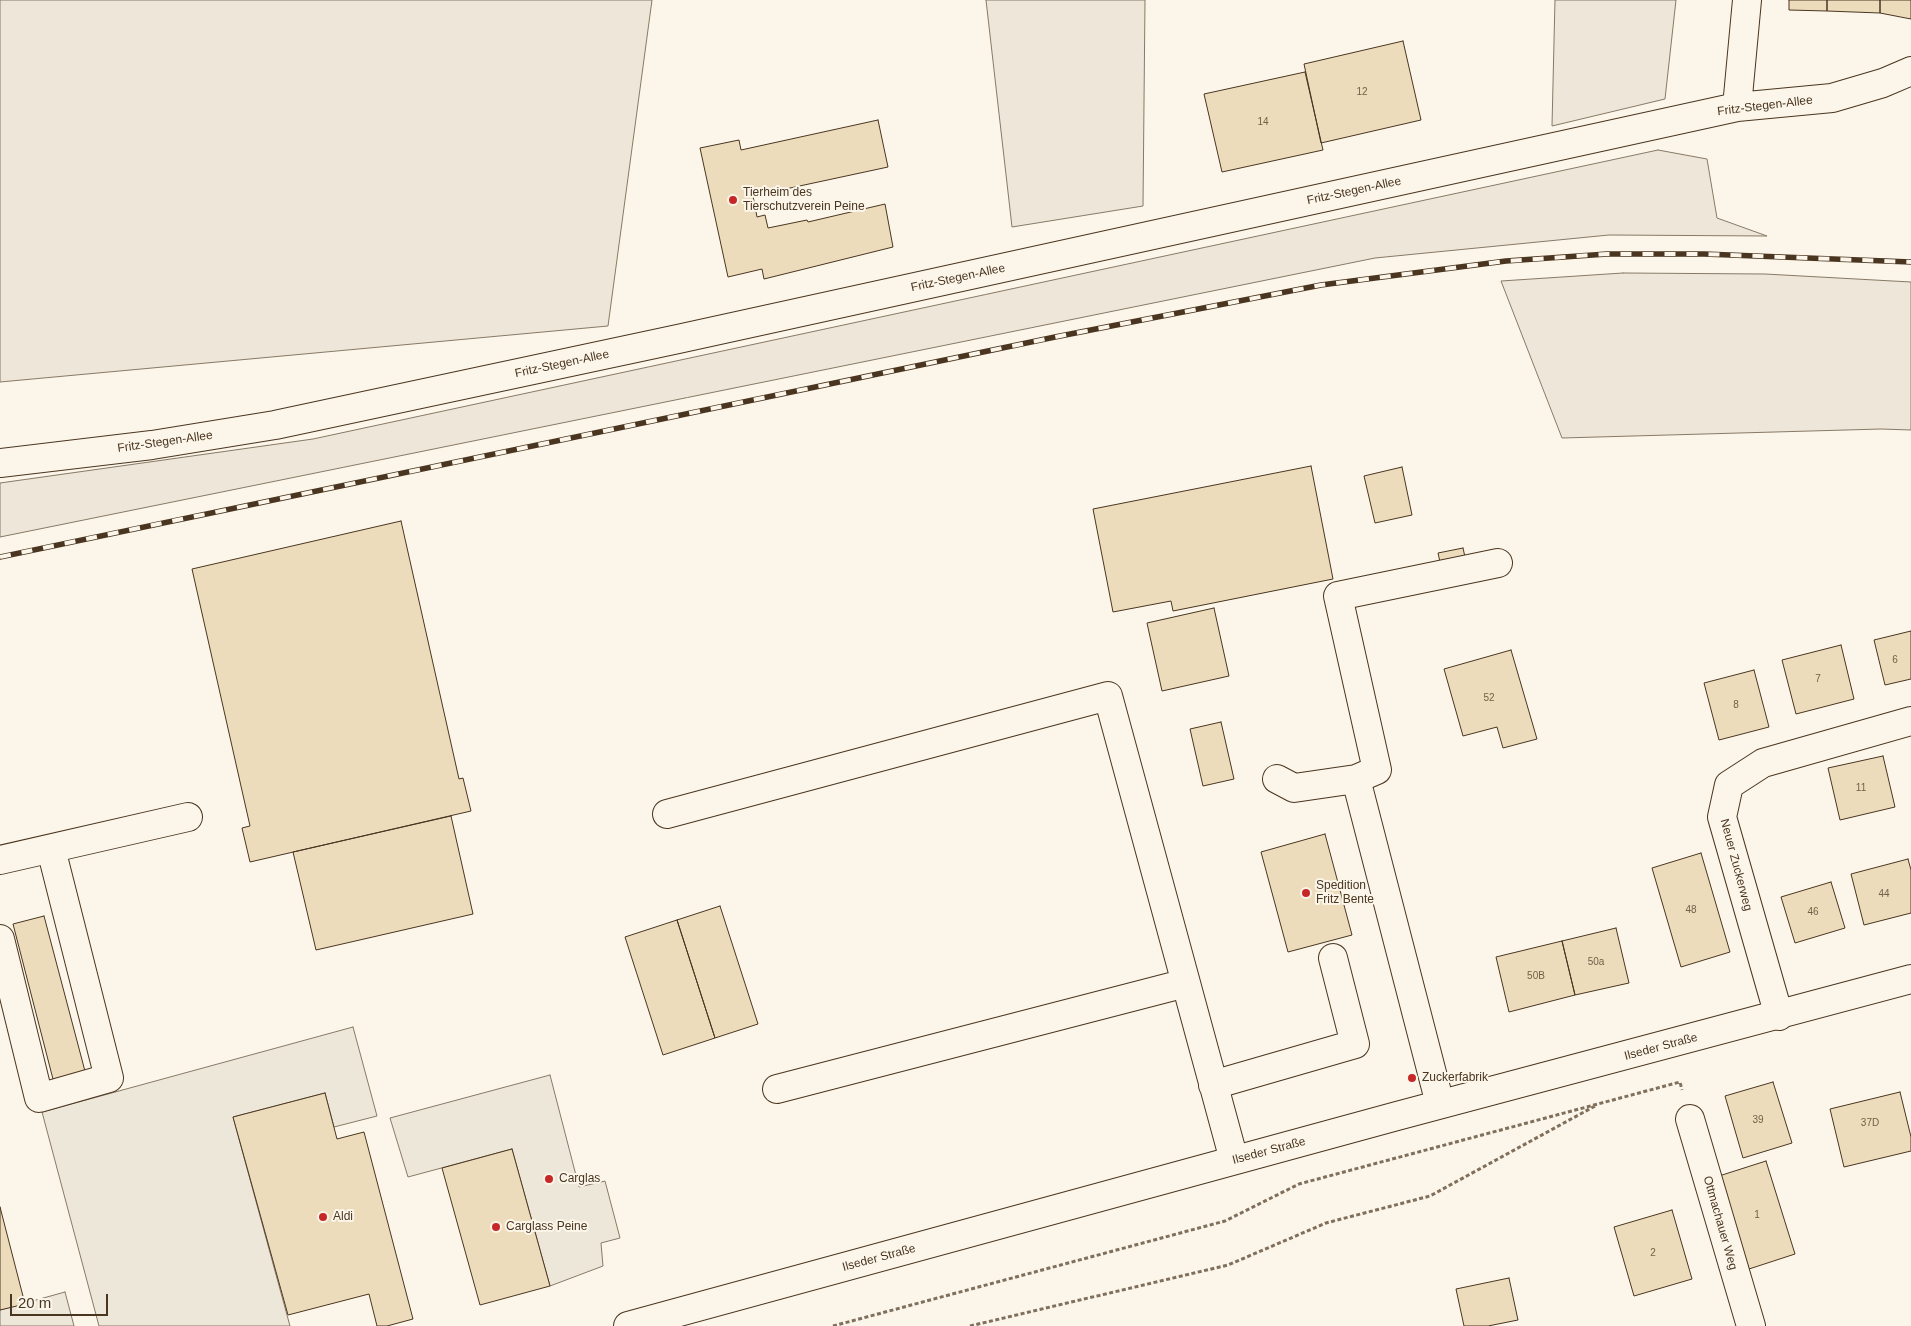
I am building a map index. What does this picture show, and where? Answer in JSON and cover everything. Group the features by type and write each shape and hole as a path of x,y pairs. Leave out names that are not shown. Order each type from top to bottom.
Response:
{"street":[{"path":"1737,107 1747,0"},
{"name":"Fritz-Stegen-Allee","path":"0,463 152,445 275,425 678,339 1737,107 1832,98 1883,83 1911,71"},
{"path":"1277,779 1294,788 1356,779 1377,770 1338,596 1498,563"},
{"path":"667,814 1108,696 1234,1160"},
{"name":"Neuer Zuckerweg","path":"1779,1016 1722,817 1729,785 1763,763 1911,721"},
{"path":"1356,779 1440,1104"},
{"path":"0,860 188,817"},
{"path":"0,939 39,1098 108,1078 50,849"},
{"path":"1213,1085 1355,1044 1333,958"},
{"name":"Ilseder Straße","path":"628,1326 1440,1104 1779,1016 1911,979"},
{"path":"778,1089 1186,983"},
{"name":"Ottmachauer Weg","path":"1690,1119 1751,1326"}],"path":[{"path":"833,1326 1225,1221 1299,1184 1680,1082"},
{"path":"970,1326 1228,1265 1326,1223 1430,1196 1600,1103"}],"shaded area":[{"path":"0,0 652,0 608,326 0,382"},
{"path":"986,0 1145,0 1143,206 1012,227"},
{"path":"1555,0 1676,0 1665,99 1552,126"},
{"path":"1658,150 1707,159 1717,218 1767,236 1609,235 1375,258 0,537 0,483 313,439"},
{"path":"1623,273 1765,274 1911,282 1911,430 1881,429 1562,438 1501,281"},
{"path":"353,1027 377,1116 334,1127 325,1093 233,1117 290,1326 99,1326 42,1112"},
{"name":"Carglas","path":"550,1075 579,1187 605,1181 620,1238 601,1243 603,1266 550,1286 512,1149 408,1177 390,1118"},
{"path":"65,1292 74,1326 0,1326 0,1310"}],"building":[{"path":"1789,0 1827,0 1827,11 1789,10"},
{"path":"1827,0 1880,0 1880,13 1827,11"},
{"path":"1880,0 1911,0 1911,19 1880,13"},
{"path":"1403,41 1421,120 1321,143 1304,64"},
{"path":"1305,72 1323,150 1222,172 1204,94"},
{"name":"Tierheim des Tierschutzverein Peine","path":"878,120 888,167 753,196 757,217 765,215 768,228 807,220 808,222 885,204 893,247 764,279 762,269 728,277 700,148 739,140 741,150"},
{"path":"1311,466 1333,579 1173,611 1171,601 1113,612 1093,509"},
{"path":"1402,467 1412,515 1375,523 1364,476"},
{"path":"401,521 459,779 463,778 471,811 250,862 242,828 250,826 192,569"},
{"path":"1463,548 1467,566 1442,571 1438,553"},
{"path":"1214,608 1229,676 1162,691 1147,623"},
{"path":"1911,631 1911,679 1885,685 1874,640"},
{"path":"1841,645 1854,699 1796,714 1782,660"},
{"path":"1511,650 1537,739 1503,748 1497,727 1463,736 1444,669"},
{"path":"1754,670 1769,727 1719,740 1704,683"},
{"path":"1221,722 1234,779 1203,786 1190,729"},
{"path":"1883,756 1895,807 1840,820 1828,768"},
{"path":"451,816 473,914 316,950 293,852"},
{"name":"Spedition Fritz Bente","path":"1325,834 1352,935 1288,952 1261,852"},
{"path":"1701,853 1730,952 1681,967 1652,868"},
{"path":"1908,859 1911,870 1911,913 1864,925 1851,874"},
{"path":"1831,882 1845,928 1795,943 1781,897"},
{"path":"720,906 758,1024 715,1038 677,920"},
{"path":"44,916 86,1075 54,1083 13,924"},
{"path":"677,920 715,1038 663,1055 625,937"},
{"path":"1616,928 1629,983 1575,995 1562,941"},
{"path":"1562,941 1575,995 1509,1012 1496,957"},
{"path":"1773,1082 1792,1143 1743,1158 1725,1096"},
{"path":"1900,1092 1911,1137 1911,1151 1844,1167 1830,1109"},
{"name":"Aldi","path":"325,1093 337,1139 364,1132 413,1319 387,1326 377,1326 369,1294 288,1315 233,1117"},
{"name":"Carglass Peine","path":"512,1149 550,1286 480,1305 442,1168"},
{"path":"1766,1161 1795,1254 1749,1269 1719,1176"},
{"path":"0,1207 25,1304 0,1310"},
{"path":"1672,1210 1692,1279 1634,1296 1614,1227"},
{"path":"1509,1278 1518,1320 1488,1326 1464,1326 1456,1289"}],"railway":[{"path":"0,557 1055,337 1321,285 1506,261 1607,254 1704,254 1911,262"}],"place":[{"name":"Tierheim des Tierschutzverein Peine","path":"733,200"},
{"name":"Spedition Fritz Bente","path":"1306,893"},
{"name":"Zuckerfabrik","path":"1412,1078"},
{"name":"Carglas","path":"549,1179"},
{"name":"Aldi","path":"323,1217"},
{"name":"Carglass Peine","path":"496,1227"}]}
